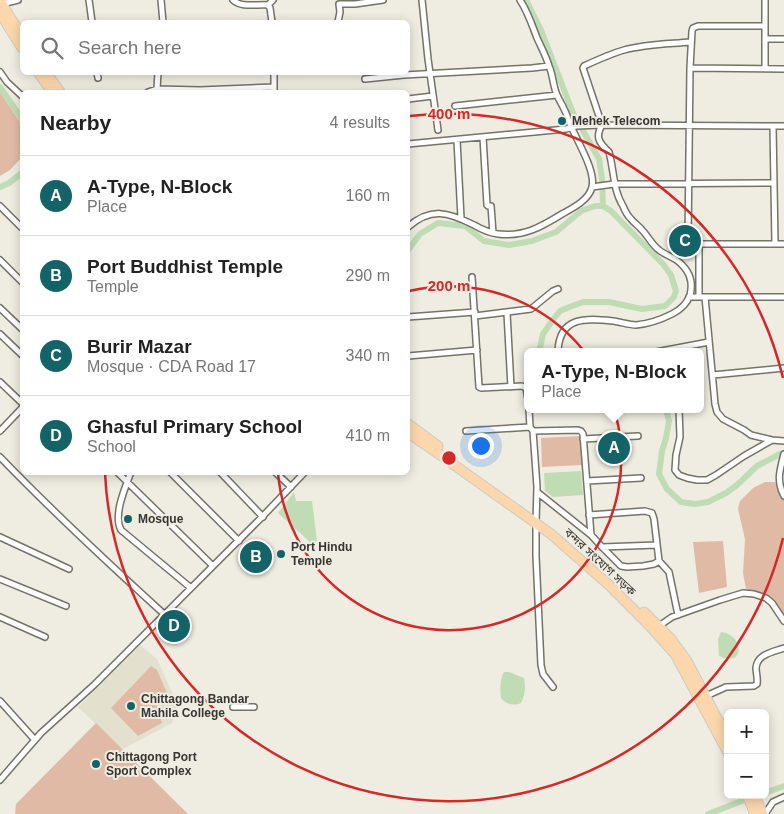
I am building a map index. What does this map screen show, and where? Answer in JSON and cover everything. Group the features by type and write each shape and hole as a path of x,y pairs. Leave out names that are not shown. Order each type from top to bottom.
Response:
{"highway":[{"path":"1,6 20,33"},
{"path":"1,6 20,44"},
{"path":"40,75 51,90"},
{"path":"48,75 59,90"},
{"name":"বন্দর সংযোগ সড়ক","path":"410,426 592,563 659,626 683,655 724,732"},
{"name":"বন্দর সংযোগ সড়ক","path":"410,434 536,520 608,585 669,647 680,661 724,745"},
{"path":"749,799 755,814"},
{"path":"756,799 764,814"}],"street":[{"path":"1,6 18,0"},
{"path":"89,0 92,20"},
{"path":"161,0 163,20"},
{"path":"233,0 241,5 268,5 274,0"},
{"path":"338,20 339,4 383,0"},
{"path":"422,0 438,130"},
{"path":"520,0 549,66 557,95 574,127 594,187"},
{"path":"765,0 766,69"},
{"path":"268,5 272,20"},
{"path":"765,26 698,26 692,31 690,42 688,241 689,243 699,244 784,244"},
{"path":"765,39 784,39"},
{"path":"602,125 584,66 616,53 649,45 690,42"},
{"path":"410,75 549,66"},
{"path":"690,68 784,69"},
{"path":"0,72 7,82 20,94"},
{"path":"157,89 158,75"},
{"path":"274,75 274,90"},
{"path":"365,79 404,75"},
{"path":"154,90 184,90"},
{"path":"455,106 557,95"},
{"path":"410,99 434,96"},
{"path":"558,348 558,340 563,330 578,321 613,321 634,325 644,323 678,311 689,297 691,286 688,271 676,260 657,249 642,230 631,220 617,196 613,184 608,152 598,138 598,131 602,125"},
{"path":"410,144 602,125 784,126"},
{"path":"773,126 774,244"},
{"path":"483,137 487,205 491,207 493,233"},
{"path":"456,140 460,218"},
{"path":"410,225 421,217 430,214 450,214 493,233 520,234 529,232 573,208 594,187 613,184 774,183"},
{"path":"0,206 20,226"},
{"path":"699,244 702,297 717,412 723,419 751,436 784,441"},
{"path":"0,260 20,280"},
{"path":"472,276 479,387 524,387"},
{"path":"410,317 508,313 531,310 558,289"},
{"path":"689,297 784,296"},
{"path":"0,308 20,327"},
{"path":"508,313 511,387"},
{"path":"0,334 20,353"},
{"path":"677,348 709,342"},
{"path":"410,356 477,350"},
{"path":"713,375 784,368"},
{"path":"0,382 20,400"},
{"path":"0,431 20,410"},
{"path":"530,413 537,492 536,520 541,665 543,674 553,687"},
{"path":"679,413 680,437 675,470 679,475 687,478 707,480 772,440"},
{"path":"466,431 532,429 581,431 583,434 591,535"},
{"path":"583,439 638,436"},
{"path":"784,454 779,483 784,496"},
{"path":"0,456 98,553 164,614"},
{"path":"120,475 214,566"},
{"path":"130,475 118,514 119,525 122,530 191,588"},
{"path":"173,475 239,541"},
{"path":"223,475 263,517"},
{"path":"278,475 291,487"},
{"path":"0,780 41,733 94,685 263,517 302,475"},
{"path":"586,481 641,478"},
{"path":"537,492 591,535 621,566 643,566 659,561"},
{"path":"589,515 645,511 652,513 659,561 669,572 678,615"},
{"path":"0,537 69,569"},
{"path":"602,547 658,545"},
{"path":"0,579 66,606"},
{"path":"659,626 678,615 744,593 766,598 772,603 784,621"},
{"path":"0,617 45,637"},
{"path":"706,696 726,687 754,686 757,684 756,666 759,658 784,648"},
{"path":"0,701 35,740"},
{"path":"233,707 254,706"},
{"path":"764,814 773,802 784,797"}],"shaded area":[{"path":"0,92 20,122 20,159 10,170 0,176"},
{"path":"581,436 582,465 542,467 541,438"},
{"path":"581,471 583,495 553,497 545,491 544,473"},
{"path":"765,482 775,482 784,501 784,617 778,605 767,595 746,589 743,573 745,539 738,509 740,501 753,488"},
{"path":"294,492 296,501 312,501 317,541 311,543 278,513"},
{"path":"723,541 727,587 699,593 693,542"},
{"path":"721,632 729,634 738,644 739,650 734,658 728,659 719,656 718,639"},
{"path":"140,645 157,659 178,706 172,723 123,749 78,707"},
{"path":"151,666 157,670 167,693 156,704 162,723 138,736 111,708"},
{"path":"504,672 524,678 525,691 521,703 510,704 501,698"},
{"name":"Chittagong Port Sport Complex","path":"96,723 188,814 15,814 16,804"}],"waterway":[{"path":"526,0 541,30 573,113 599,159 603,206"},
{"path":"0,87 20,116"},
{"path":"0,187 20,175"},
{"path":"410,247 420,234 438,223 465,226 484,241 509,245 532,241 556,232 581,211 595,206 603,206 611,211 663,264 671,275 676,291 674,297 665,306 642,309 609,302 583,302 572,306 560,311 552,321 543,334 540,348"},
{"path":"667,413 669,421 659,474 667,489 681,502 695,504 708,502 737,485 757,466 780,454 784,454"},
{"path":"769,792 784,786"},
{"path":"708,814 747,799"}],"place":[{"name":"Mehek Telecom","path":"562,121"},
{"name":"Burir Mazar","path":"685,241"},
{"name":"A-Type, N-Block","path":"614,448"},
{"name":"Mosque","path":"128,519"},
{"name":"Port Hindu Temple","path":"281,554"},
{"name":"Port Buddhist Temple","path":"256,557"},
{"name":"Ghasful Primary School","path":"174,626"},
{"name":"Chittagong Bandar Mahila College","path":"131,706"},
{"name":"Chittagong Port Sport Complex","path":"96,764"}]}
